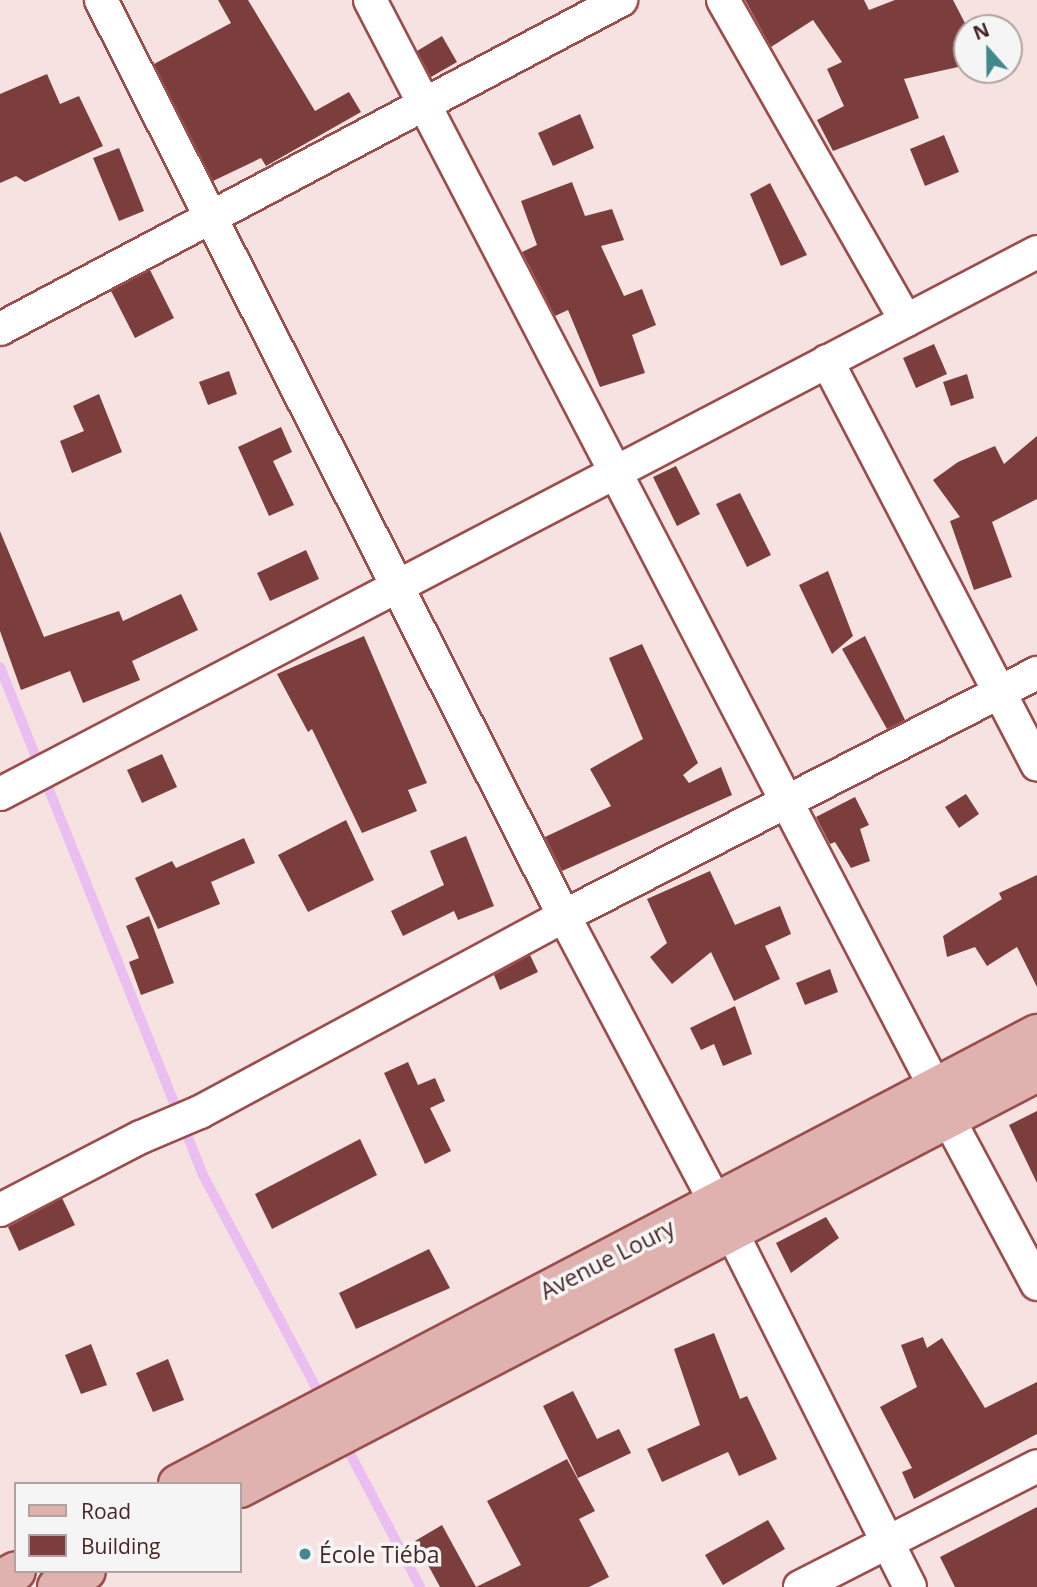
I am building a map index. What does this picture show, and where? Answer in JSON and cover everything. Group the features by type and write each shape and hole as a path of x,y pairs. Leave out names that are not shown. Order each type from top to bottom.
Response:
{"main road":[{"name":"Avenue Loury","path":"182,1482 317,1427 942,1103 1037,1034"},
{"name":"Avenue Loury","path":"942,1103 1037,1072"},
{"name":"Avenue Loury","path":"242,1486 317,1427"},
{"path":"57,1587 82,1573"}],"street":[{"path":"101,0 400,586 564,916 723,1217 911,1587"},
{"path":"370,0 422,106 1037,1284"},
{"path":"0,329 621,0"},
{"path":"723,0 906,321"},
{"path":"10,789 615,476 827,361 1037,252"},
{"path":"827,361 1037,765"},
{"path":"0,1210 141,1137 200,1112 564,916 787,804 1037,673"},
{"path":"800,1587 1037,1466"}],"building":[{"path":"218,0 248,0 315,111 349,92 361,112 266,166 261,158 213,181 154,64 231,23"},
{"path":"745,0 864,0 869,10 895,0 953,0 960,14 953,14 953,68 904,79 919,118 833,151 817,120 844,106 827,69 842,62 813,20 771,47"},
{"path":"442,36 457,62 431,77 417,51"},
{"path":"47,74 60,104 79,96 103,146 25,182 16,176 0,183 0,94"},
{"path":"580,114 594,148 553,166 538,133"},
{"path":"944,135 959,172 925,186 910,149"},
{"path":"119,148 144,211 119,221 93,158"},
{"path":"572,182 585,216 612,209 624,240 601,246 624,296 642,289 656,325 632,335 645,373 600,387 568,310 555,316 522,252 537,245 521,201"},
{"path":"770,183 807,255 781,266 750,194"},
{"path":"150,270 174,318 135,338 111,291"},
{"path":"934,344 947,374 916,388 903,358"},
{"path":"229,371 237,394 208,405 199,382"},
{"path":"967,374 974,398 951,406 943,382"},
{"path":"99,394 122,452 72,473 60,441 84,431 73,406"},
{"path":"281,427 292,452 273,461 294,505 269,516 238,447"},
{"path":"1037,436 1037,499 992,522 1012,577 974,590 950,521 960,517 933,480 958,462 995,446 1004,464"},
{"path":"676,466 700,514 677,526 653,477"},
{"path":"740,493 771,555 747,567 716,504"},
{"path":"0,531 44,637 119,611 123,621 181,594 198,630 132,661 140,680 83,703 70,671 21,690 0,631"},
{"path":"306,550 319,579 270,601 257,573"},
{"path":"828,571 853,636 832,654 799,585"},
{"path":"364,636 427,783 408,790 417,811 362,833 312,729 308,732 277,674"},
{"path":"865,636 905,720 887,729 842,649"},
{"path":"642,644 698,763 683,775 689,783 721,767 732,795 562,871 545,837 611,806 590,769 643,739 609,658"},
{"path":"162,754 177,787 142,803 127,770"},
{"path":"966,794 979,814 959,828 945,807"},
{"path":"855,797 869,825 860,829 870,861 851,868 835,842 830,844 816,817"},
{"path":"346,820 374,880 308,912 278,855"},
{"path":"466,836 494,906 458,920 454,911 403,936 391,911 444,885 430,851"},
{"path":"244,838 255,863 211,882 220,904 158,929 135,878 172,861 176,868"},
{"path":"710,871 735,925 780,906 791,934 765,946 780,979 734,1001 711,952 672,984 650,957 667,943 647,899"},
{"path":"1037,875 1037,987 1017,947 987,966 975,947 947,957 943,936 1002,899 999,893"},
{"path":"149,916 174,983 141,995 129,962 139,958 126,926"},
{"path":"530,955 538,972 500,990 494,975"},
{"path":"830,969 838,992 805,1005 796,983"},
{"path":"735,1006 752,1054 723,1066 714,1044 701,1050 690,1028"},
{"path":"408,1062 418,1085 435,1078 445,1101 430,1108 451,1151 425,1164 384,1073"},
{"path":"1037,1111 1037,1183 1009,1125"},
{"path":"360,1139 377,1175 272,1229 255,1194"},
{"path":"62,1198 75,1225 19,1251 8,1227"},
{"path":"826,1217 839,1238 791,1273 776,1243"},
{"path":"429,1249 450,1288 356,1329 339,1293"},
{"path":"714,1333 740,1399 747,1396 777,1459 739,1476 728,1452 662,1482 647,1449 700,1425 674,1349"},
{"path":"923,1337 927,1348 942,1338 985,1408 1037,1382 1037,1434 914,1499 902,1472 912,1468 880,1407 917,1387 901,1345"},
{"path":"91,1344 107,1385 81,1394 65,1355"},
{"path":"168,1359 184,1400 153,1412 136,1373"},
{"path":"573,1391 597,1439 619,1429 631,1453 578,1478 543,1406"},
{"path":"567,1459 595,1511 579,1519 609,1577 589,1587 476,1587 521,1565 487,1501"},
{"path":"1037,1507 1037,1587 955,1587 940,1557"},
{"path":"768,1520 785,1549 723,1585 705,1555"},
{"path":"442,1525 476,1587 440,1587 415,1541"}],"waterway":[{"path":"0,667 203,1175 322,1399"},
{"path":"345,1444 420,1587"}],"place":[{"name":"École Tiéba","path":"305,1554"}]}
